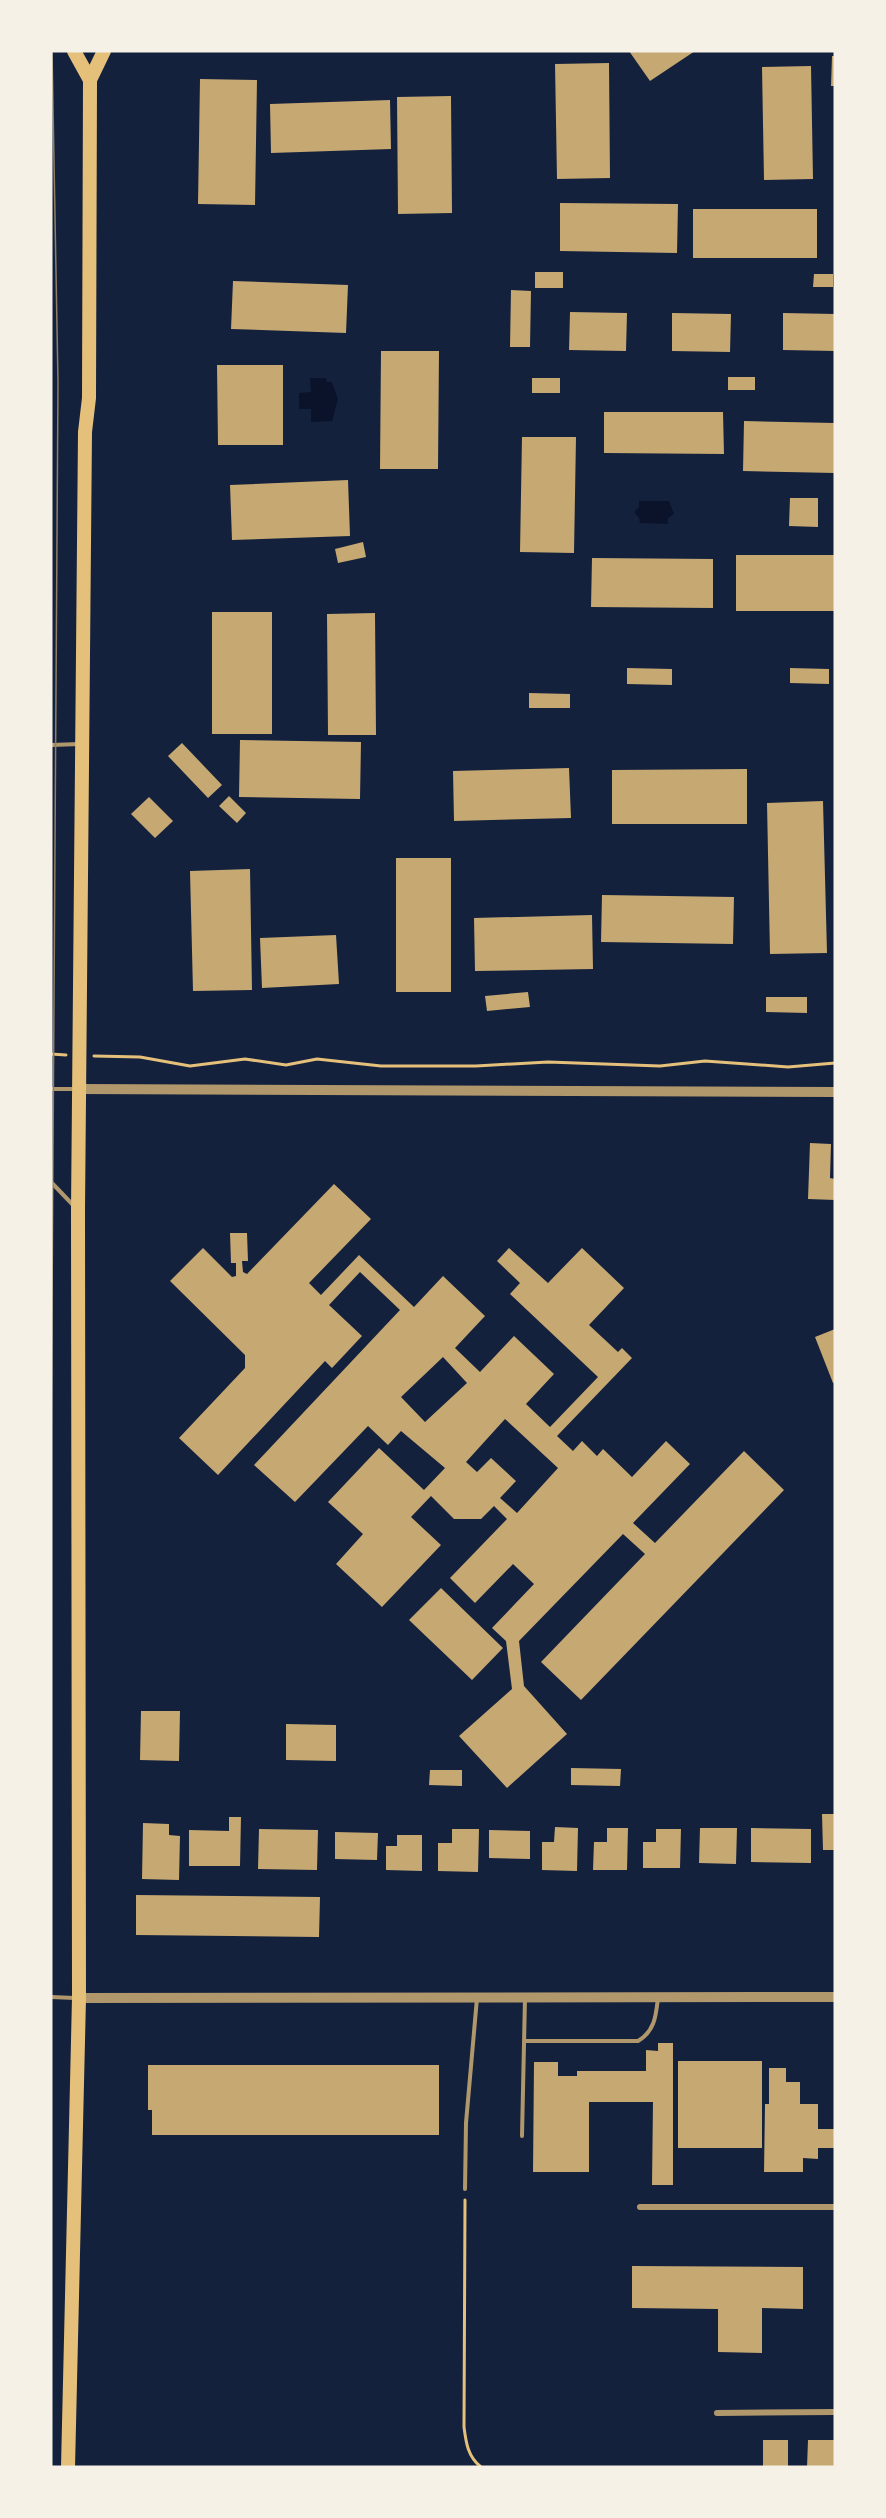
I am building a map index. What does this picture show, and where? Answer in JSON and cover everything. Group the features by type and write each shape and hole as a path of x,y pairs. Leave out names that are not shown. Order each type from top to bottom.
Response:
{"main road":[{"path":"74,51 90,80"},
{"path":"68,2467 79,1998 78,1210 85,432 89,398 90,80 104,51"}],"street":[{"path":"80,1089 835,1092"},
{"path":"79,1998 835,1997"},
{"path":"640,2207 835,2207"},
{"path":"717,2413 835,2412"}],"lane":[{"path":"51,744 83,744"},
{"path":"51,1089 80,1089"},
{"path":"51,1182 78,1210"},
{"path":"51,1997 79,1998"},
{"path":"524,2041 638,2040 647,2036 655,2023 658,1997"},
{"path":"465,2189 466,2123 477,1998"},
{"path":"522,2136 525,1998"}],"path":[{"path":"117,1057 140,1057 190,1066 245,1059 286,1065 317,1059 393,1066 476,1066 548,1062 660,1066 705,1061 789,1067 835,1063"},
{"path":"465,2189 464,2427 466,2443 474,2461 481,2467"}],"water":[{"path":"310,378 326,378 327,382 332,382 338,399 332,421 311,422 311,409 299,409 299,393 311,392"},
{"path":"639,501 669,501 674,514 668,518 668,524 640,523 634,512 639,507"}],"building":[{"path":"629,51 695,51 650,81"},
{"path":"832,56 835,56 835,86 831,86"},
{"path":"609,63 610,178 557,179 555,64"},
{"path":"811,66 813,179 764,180 762,67"},
{"path":"200,79 257,80 255,205 198,204"},
{"path":"451,96 452,213 398,214 397,97"},
{"path":"390,100 391,149 271,153 270,104"},
{"path":"560,203 678,204 677,253 560,251"},
{"path":"693,209 817,209 817,258 693,258"},
{"path":"535,272 563,272 563,288 535,288"},
{"path":"814,274 833,274 833,287 813,287"},
{"path":"233,281 348,285 346,333 231,329"},
{"path":"511,290 531,291 530,347 510,347"},
{"path":"570,312 627,313 626,351 569,350"},
{"path":"672,313 731,314 730,352 672,351"},
{"path":"783,313 835,314 835,351 783,350"},
{"path":"381,351 439,351 438,469 380,469"},
{"path":"217,365 283,365 283,445 218,445"},
{"path":"728,377 755,377 755,390 728,390"},
{"path":"532,378 560,378 560,393 532,393"},
{"path":"604,412 723,412 724,454 604,453"},
{"path":"744,421 835,423 835,473 743,471"},
{"path":"522,437 576,437 574,553 520,552"},
{"path":"348,480 350,536 232,540 230,485"},
{"path":"790,498 818,498 818,527 789,526"},
{"path":"363,542 366,557 338,563 335,549"},
{"path":"736,555 835,555 835,611 736,611"},
{"path":"592,558 713,559 713,608 591,607"},
{"path":"212,612 272,612 272,734 212,734"},
{"path":"375,613 376,735 328,735 327,614"},
{"path":"627,668 672,669 672,685 627,684"},
{"path":"790,668 829,669 829,684 790,683"},
{"path":"529,693 570,694 570,708 529,708"},
{"path":"240,740 361,742 360,799 239,797"},
{"path":"182,743 222,785 208,798 168,756"},
{"path":"569,768 571,818 454,821 453,771"},
{"path":"747,769 747,824 612,824 612,770"},
{"path":"229,796 246,813 237,823 219,806"},
{"path":"149,797 173,821 155,838 131,814"},
{"path":"823,801 827,953 770,954 767,803"},
{"path":"396,858 451,858 451,992 396,992"},
{"path":"250,869 252,990 193,991 190,871"},
{"path":"602,895 734,897 733,944 601,942"},
{"path":"592,915 593,969 475,971 474,918"},
{"path":"336,935 339,984 262,988 260,938"},
{"path":"528,992 530,1007 487,1011 485,996"},
{"path":"766,997 807,997 807,1013 766,1012"},
{"path":"810,1143 831,1144 830,1178 835,1179 835,1200 808,1199"},
{"path":"334,1184 371,1219 309,1283 321,1295 359,1255 414,1307 443,1276 485,1316 455,1348 480,1372 514,1336 554,1374 526,1404 550,1427 598,1377 510,1294 520,1283 497,1261 509,1248 548,1283 582,1248 624,1288 589,1325 618,1352 622,1348 632,1358 557,1436 573,1451 582,1441 597,1456 603,1449 632,1477 666,1441 690,1464 633,1523 655,1543 744,1451 784,1490 581,1700 541,1662 645,1554 623,1534 519,1641 524,1686 567,1734 507,1788 459,1736 512,1689 506,1641 492,1628 534,1584 513,1564 475,1603 450,1578 507,1519 494,1506 481,1519 454,1519 431,1496 411,1517 441,1545 382,1607 336,1564 363,1534 328,1502 379,1448 424,1490 445,1468 401,1431 388,1445 368,1426 295,1502 254,1465 400,1310 360,1272 329,1305 362,1336 332,1368 325,1361 218,1475 179,1438 245,1368 245,1355 170,1281 203,1248 232,1277 236,1276 236,1263 231,1263 230,1233 247,1233 248,1261 242,1261 243,1272 247,1274","holes":["443,1357 467,1383 425,1422 401,1397","505,1419 558,1468 517,1513 500,1498 516,1481 491,1458 477,1472 466,1462"]},
{"path":"835,1329 835,1383 833,1383 815,1337"},
{"path":"441,1588 503,1648 472,1680 409,1620"},
{"path":"141,1711 180,1711 179,1761 140,1760"},
{"path":"286,1724 336,1725 336,1761 286,1760"},
{"path":"571,1768 621,1769 620,1786 571,1785"},
{"path":"430,1770 462,1770 462,1786 429,1785"},
{"path":"822,1814 834,1814 835,1850 823,1850"},
{"path":"229,1817 241,1817 240,1866 189,1866 189,1830 229,1831"},
{"path":"143,1823 169,1824 169,1835 180,1836 179,1880 142,1879"},
{"path":"555,1827 578,1828 577,1871 542,1870 542,1842 554,1842"},
{"path":"607,1828 628,1828 627,1870 593,1870 594,1842 607,1842"},
{"path":"700,1828 737,1828 736,1864 699,1863"},
{"path":"751,1828 811,1829 811,1863 751,1862"},
{"path":"259,1829 318,1830 317,1870 258,1869"},
{"path":"452,1829 479,1829 478,1872 438,1871 438,1843 452,1843"},
{"path":"656,1829 681,1829 680,1868 643,1868 643,1842 656,1842"},
{"path":"489,1830 530,1831 530,1859 489,1858"},
{"path":"335,1832 378,1833 377,1860 335,1859"},
{"path":"397,1835 422,1835 422,1871 386,1870 386,1846 397,1846"},
{"path":"136,1895 320,1897 319,1937 136,1935"},
{"path":"658,2043 673,2043 673,2185 652,2185 653,2102 589,2102 589,2172 533,2172 534,2062 558,2062 558,2076 577,2076 577,2071 646,2071 646,2050 658,2051"},
{"path":"678,2061 762,2061 762,2148 678,2148"},
{"path":"148,2065 439,2065 439,2135 152,2135 152,2110 148,2110"},
{"path":"769,2068 786,2068 786,2082 800,2082 800,2104 818,2104 818,2129 835,2129 835,2148 818,2148 818,2159 803,2158 803,2172 764,2172 765,2104 769,2104"},
{"path":"632,2266 803,2267 803,2309 762,2308 762,2353 718,2352 718,2309 632,2308"},
{"path":"763,2440 788,2440 788,2467 763,2467"},
{"path":"808,2440 835,2440 835,2467 807,2467"}],"tram line":[{"path":"51,1463 58,382 52,51"}]}
